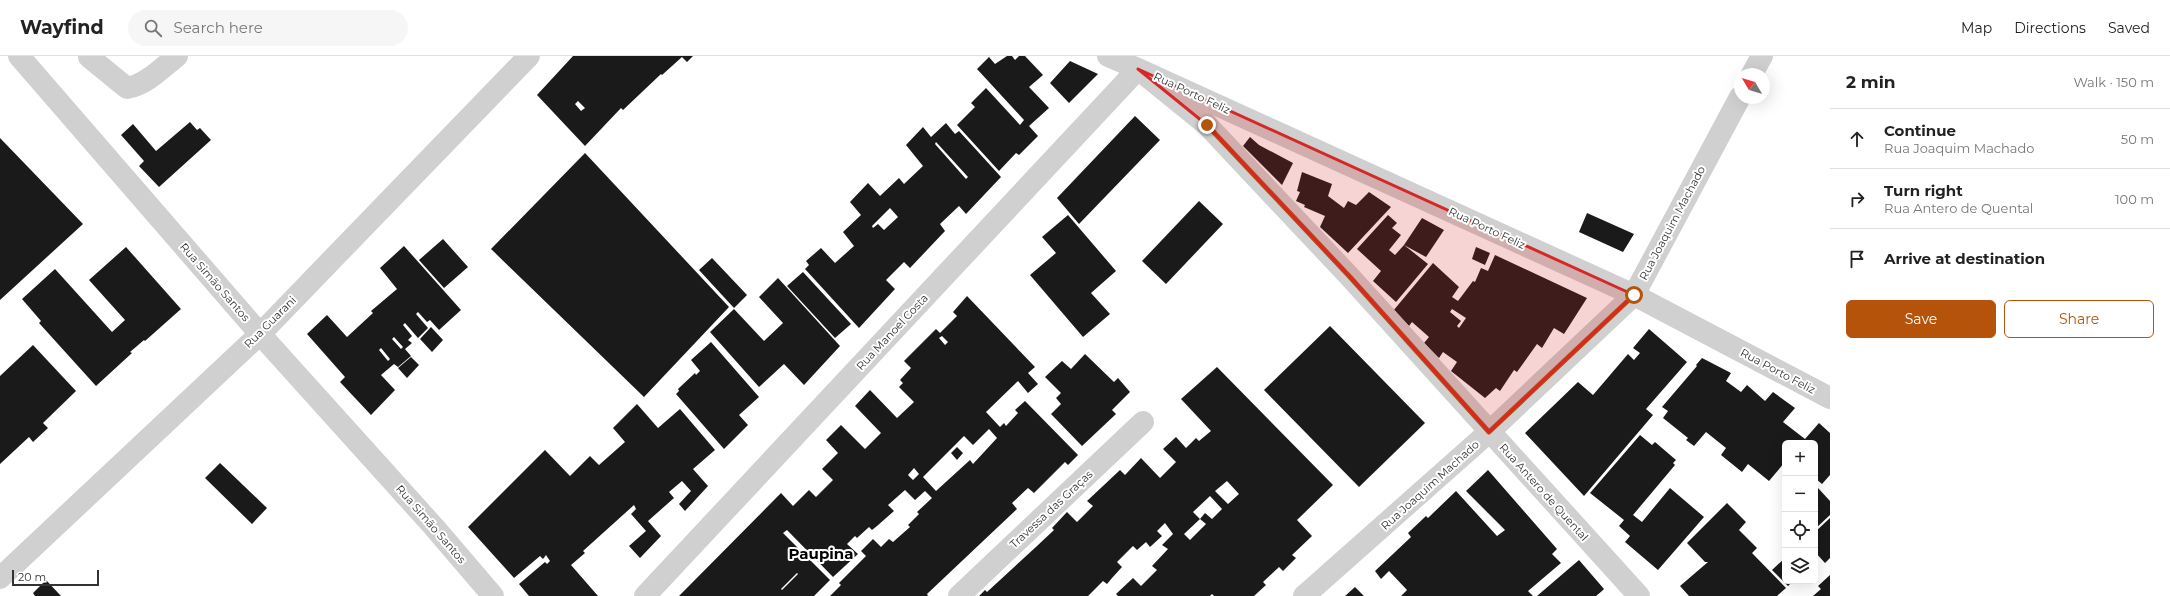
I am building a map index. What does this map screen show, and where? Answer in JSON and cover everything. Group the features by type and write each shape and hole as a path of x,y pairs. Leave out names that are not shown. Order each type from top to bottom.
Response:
{"street":[{"name":"Rua Simão Santos","path":"19,56 260,334 434,527 493,596"},
{"path":"89,57 128,88 142,82 177,56"},
{"name":"Rua Guarani","path":"0,578 260,334 529,56"},
{"name":"Rua Antero de Quental","path":"1108,56 1138,69 1207,125 1350,277 1639,596"},
{"path":"1755,68 1762,56"},
{"name":"Rua Porto Feliz","path":"1138,69 1634,295 1830,398"},
{"name":"Rua Manoel Costa","path":"645,596 1138,69"},
{"name":"Rua Joaquim Machado","path":"1304,596 1489,432 1634,295 1736,104"},
{"name":"Travessa das Graças","path":"959,596 1143,422"}],"highlighted area":[{"path":"1138,69 1634,295 1489,432 1350,277 1207,125"}],"building":[{"path":"573,56 693,56 687,62 682,57 662,75 661,74 623,110 621,108 585,146 537,95","holes":["578,101 585,108 581,111 575,104"]},
{"path":"1007,56 1012,56 1015,60 1019,56 1025,56 1043,75 1029,87 1049,108 1029,126 1038,136 1019,155 1016,153 999,171 957,125 975,107 971,103 986,88 1020,125 1024,120 977,69 989,57 995,64"},
{"path":"1070,61 1098,74 1069,103 1050,83"},
{"path":"1135,116 1160,140 1079,224 1057,198"},
{"path":"190,122 197,130 200,128 211,140 159,187 139,166 144,161 121,135 133,124 156,151"},
{"path":"946,123 955,134 959,131 1001,177 966,214 959,206 940,224 945,231 910,268 904,262 886,280 895,289 859,328 805,269 809,265 806,261 821,248 835,263 854,246 843,232 861,215 850,202 868,183 880,196 899,178 904,184 923,166 906,145 923,127 931,137","holes":["936,142 968,177 966,179 935,144","890,208 898,217 884,230 878,224 873,228 872,226"]},
{"path":"1250,137 1259,145 1293,163 1282,185 1243,146"},
{"path":"0,138 83,224 0,300"},
{"path":"585,153 729,307 644,397 491,249"},
{"path":"1302,172 1332,184 1328,196 1344,208 1348,201 1356,205 1369,192 1391,207 1348,253 1320,227 1325,216 1304,207 1305,205 1296,201 1300,192 1297,191"},
{"path":"1199,201 1223,224 1166,284 1142,261"},
{"path":"1587,213 1634,234 1623,252 1579,232"},
{"path":"1068,215 1116,271 1091,293 1110,314 1083,337 1030,275 1056,253 1042,237"},
{"path":"1388,215 1397,223 1392,228 1401,235 1389,250 1395,255 1404,245 1428,264 1396,302 1373,281 1381,271 1357,249"},
{"path":"1422,218 1444,230 1426,257 1404,245"},
{"path":"443,239 468,267 444,288 419,260"},
{"path":"404,246 461,310 439,330 430,320 427,322 418,312 416,314 428,328 418,338 405,323 403,325 412,336 408,340 412,343 405,349 411,356 398,367 394,364 381,375 395,390 371,415 340,382 345,377 307,334 327,315 347,337 373,313 371,311 397,289 380,268","holes":["394,337 403,347 401,349 392,339","381,348 390,359 388,361 379,350"]},
{"path":"126,247 181,309 145,341 144,340 130,352 132,353 96,386 39,323 41,321 22,299 55,269 112,332 125,320 89,280"},
{"path":"1476,247 1490,253 1485,265 1472,259"},
{"path":"1495,255 1587,298 1564,334 1554,328 1542,348 1537,344 1517,372 1514,370 1500,391 1496,388 1485,398 1451,371 1457,362 1443,352 1439,358 1424,343 1429,337 1412,322 1409,326 1393,311 1433,263 1459,287 1452,297 1458,301 1473,281 1475,282 1481,268 1488,271","holes":["1452,309 1466,318 1459,328 1457,326 1461,321 1450,312"]},
{"path":"712,258 747,295 734,308 699,270"},
{"path":"803,272 851,324 835,338 787,286"},
{"path":"778,278 840,346 804,385 784,364 759,387 710,332 734,309 764,341 783,323 759,297"},
{"path":"967,296 1035,367 1028,373 1038,384 1028,393 1018,381 986,412 1000,427 1004,423 1006,426 1018,413 1015,410 1025,401 1078,455 1068,465 1065,462 1034,493 1028,488 1012,503 1017,509 927,594 928,596 830,596 841,585 839,583 866,556 861,551 873,539 881,547 889,539 893,542 910,527 908,525 919,514 917,512 932,498 925,491 915,500 905,490 888,505 894,511 872,530 869,527 857,538 855,536 847,544 858,554 833,577 787,530 783,533 830,580 814,596 679,596 781,493 793,506 809,490 816,497 833,480 822,469 838,453 826,440 841,425 865,449 881,433 855,406 870,390 897,418 914,402 899,387 903,383 900,380 911,368 904,361 936,329 940,333 957,316 953,312","holes":["942,336 948,342 945,345 939,338","989,429 997,438 973,464 970,460 936,491 923,477 964,436 973,445","914,468 919,474 913,480 908,475","797,573 798,574 782,590 781,589"]},
{"path":"1330,326 1425,423 1359,487 1264,390"},
{"path":"431,327 443,340 432,352 420,339"},
{"path":"1649,329 1687,362 1646,409 1653,415 1584,496 1525,433 1578,382 1593,395 1628,354 1634,360 1640,353 1633,348"},
{"path":"711,342 759,397 739,415 748,425 724,449 676,394 679,391 678,389 695,373 696,375 700,371 691,360"},
{"path":"33,345 76,391 43,423 48,428 33,442 29,437 0,464 0,376"},
{"path":"1085,354 1114,382 1118,378 1130,392 1112,410 1116,414 1082,446 1051,414 1061,404 1056,398 1061,393 1045,377 1062,361 1071,369"},
{"path":"411,357 419,365 407,378 398,368"},
{"path":"1702,358 1731,373 1726,381 1741,392 1747,385 1765,401 1773,392 1795,408 1783,422 1805,439 1819,423 1830,433 1830,475 1822,484 1818,481 1818,440 1782,440 1782,466 1769,481 1748,464 1742,472 1721,455 1726,448 1706,432 1694,446 1686,440 1688,438 1663,418 1668,411 1662,407 1697,366 1696,365"},
{"path":"1217,367 1333,485 1297,520 1312,536 1292,555 1296,558 1283,571 1279,567 1263,582 1266,585 1254,596 1214,596 1212,594 1210,596 1118,596 1116,594 1133,578 1141,586 1157,570 1152,566 1168,549 1162,545 1173,534 1165,523 1157,531 1162,536 1150,547 1146,542 1137,550 1133,546 1117,562 1122,567 1107,584 1103,581 1088,596 979,596 985,590 987,592 1054,530 1052,528 1067,512 1077,522 1093,506 1087,501 1120,470 1125,475 1141,458 1160,478 1176,462 1163,449 1176,437 1186,448 1196,438 1199,441 1211,431 1181,399","holes":["1227,481 1239,494 1228,504 1215,491","1210,496 1222,509 1212,519 1205,513 1200,519 1193,512","1200,519 1206,524 1190,540 1184,534"]},
{"path":"637,404 658,428 680,409 715,450 693,469 708,486 685,511 679,504 691,491 682,481 669,492 674,498 648,521 661,536 640,558 629,546 646,531 631,514 636,509 634,505 583,551 585,553 571,565 598,596 529,596 519,584 545,562 547,564 550,561 546,555 543,559 540,556 514,578 468,527 545,450 570,476 590,456 599,465 625,442 613,428"},
{"path":"1640,435 1652,445 1655,442 1676,460 1673,463 1675,465 1633,515 1642,522 1670,488 1704,517 1658,570 1625,542 1630,536 1619,526 1624,520 1590,493"},
{"path":"957,447 963,453 957,460 951,453"},
{"path":"220,463 267,508 252,524 205,478"},
{"path":"1488,470 1557,549 1552,554 1561,563 1528,591 1533,596 1401,596 1407,590 1389,571 1381,579 1375,571 1411,537 1408,533 1426,516 1428,518 1456,491 1497,536 1505,530 1466,491"},
{"path":"1818,488 1830,501 1830,515 1818,526"},
{"path":"1727,503 1746,522 1739,530 1757,548 1752,553 1786,588 1777,596 1689,596 1680,586 1708,562 1705,562 1687,543"},
{"path":"1830,518 1830,558 1825,563 1818,555 1818,529"},
{"path":"1579,560 1604,589 1602,591 1596,596 1537,596"},
{"path":"1782,561 1782,580 1772,570"},
{"path":"1830,575 1830,596 1813,596 1821,589 1818,586"},
{"path":"46,580 61,596 35,596 33,593"},
{"path":"1355,587 1364,596 1345,596"}],"district":[{"name":"Paupina","path":"821,554"}],"route":[{"path":"1207,125 1350,277 1489,432 1634,295"}]}
